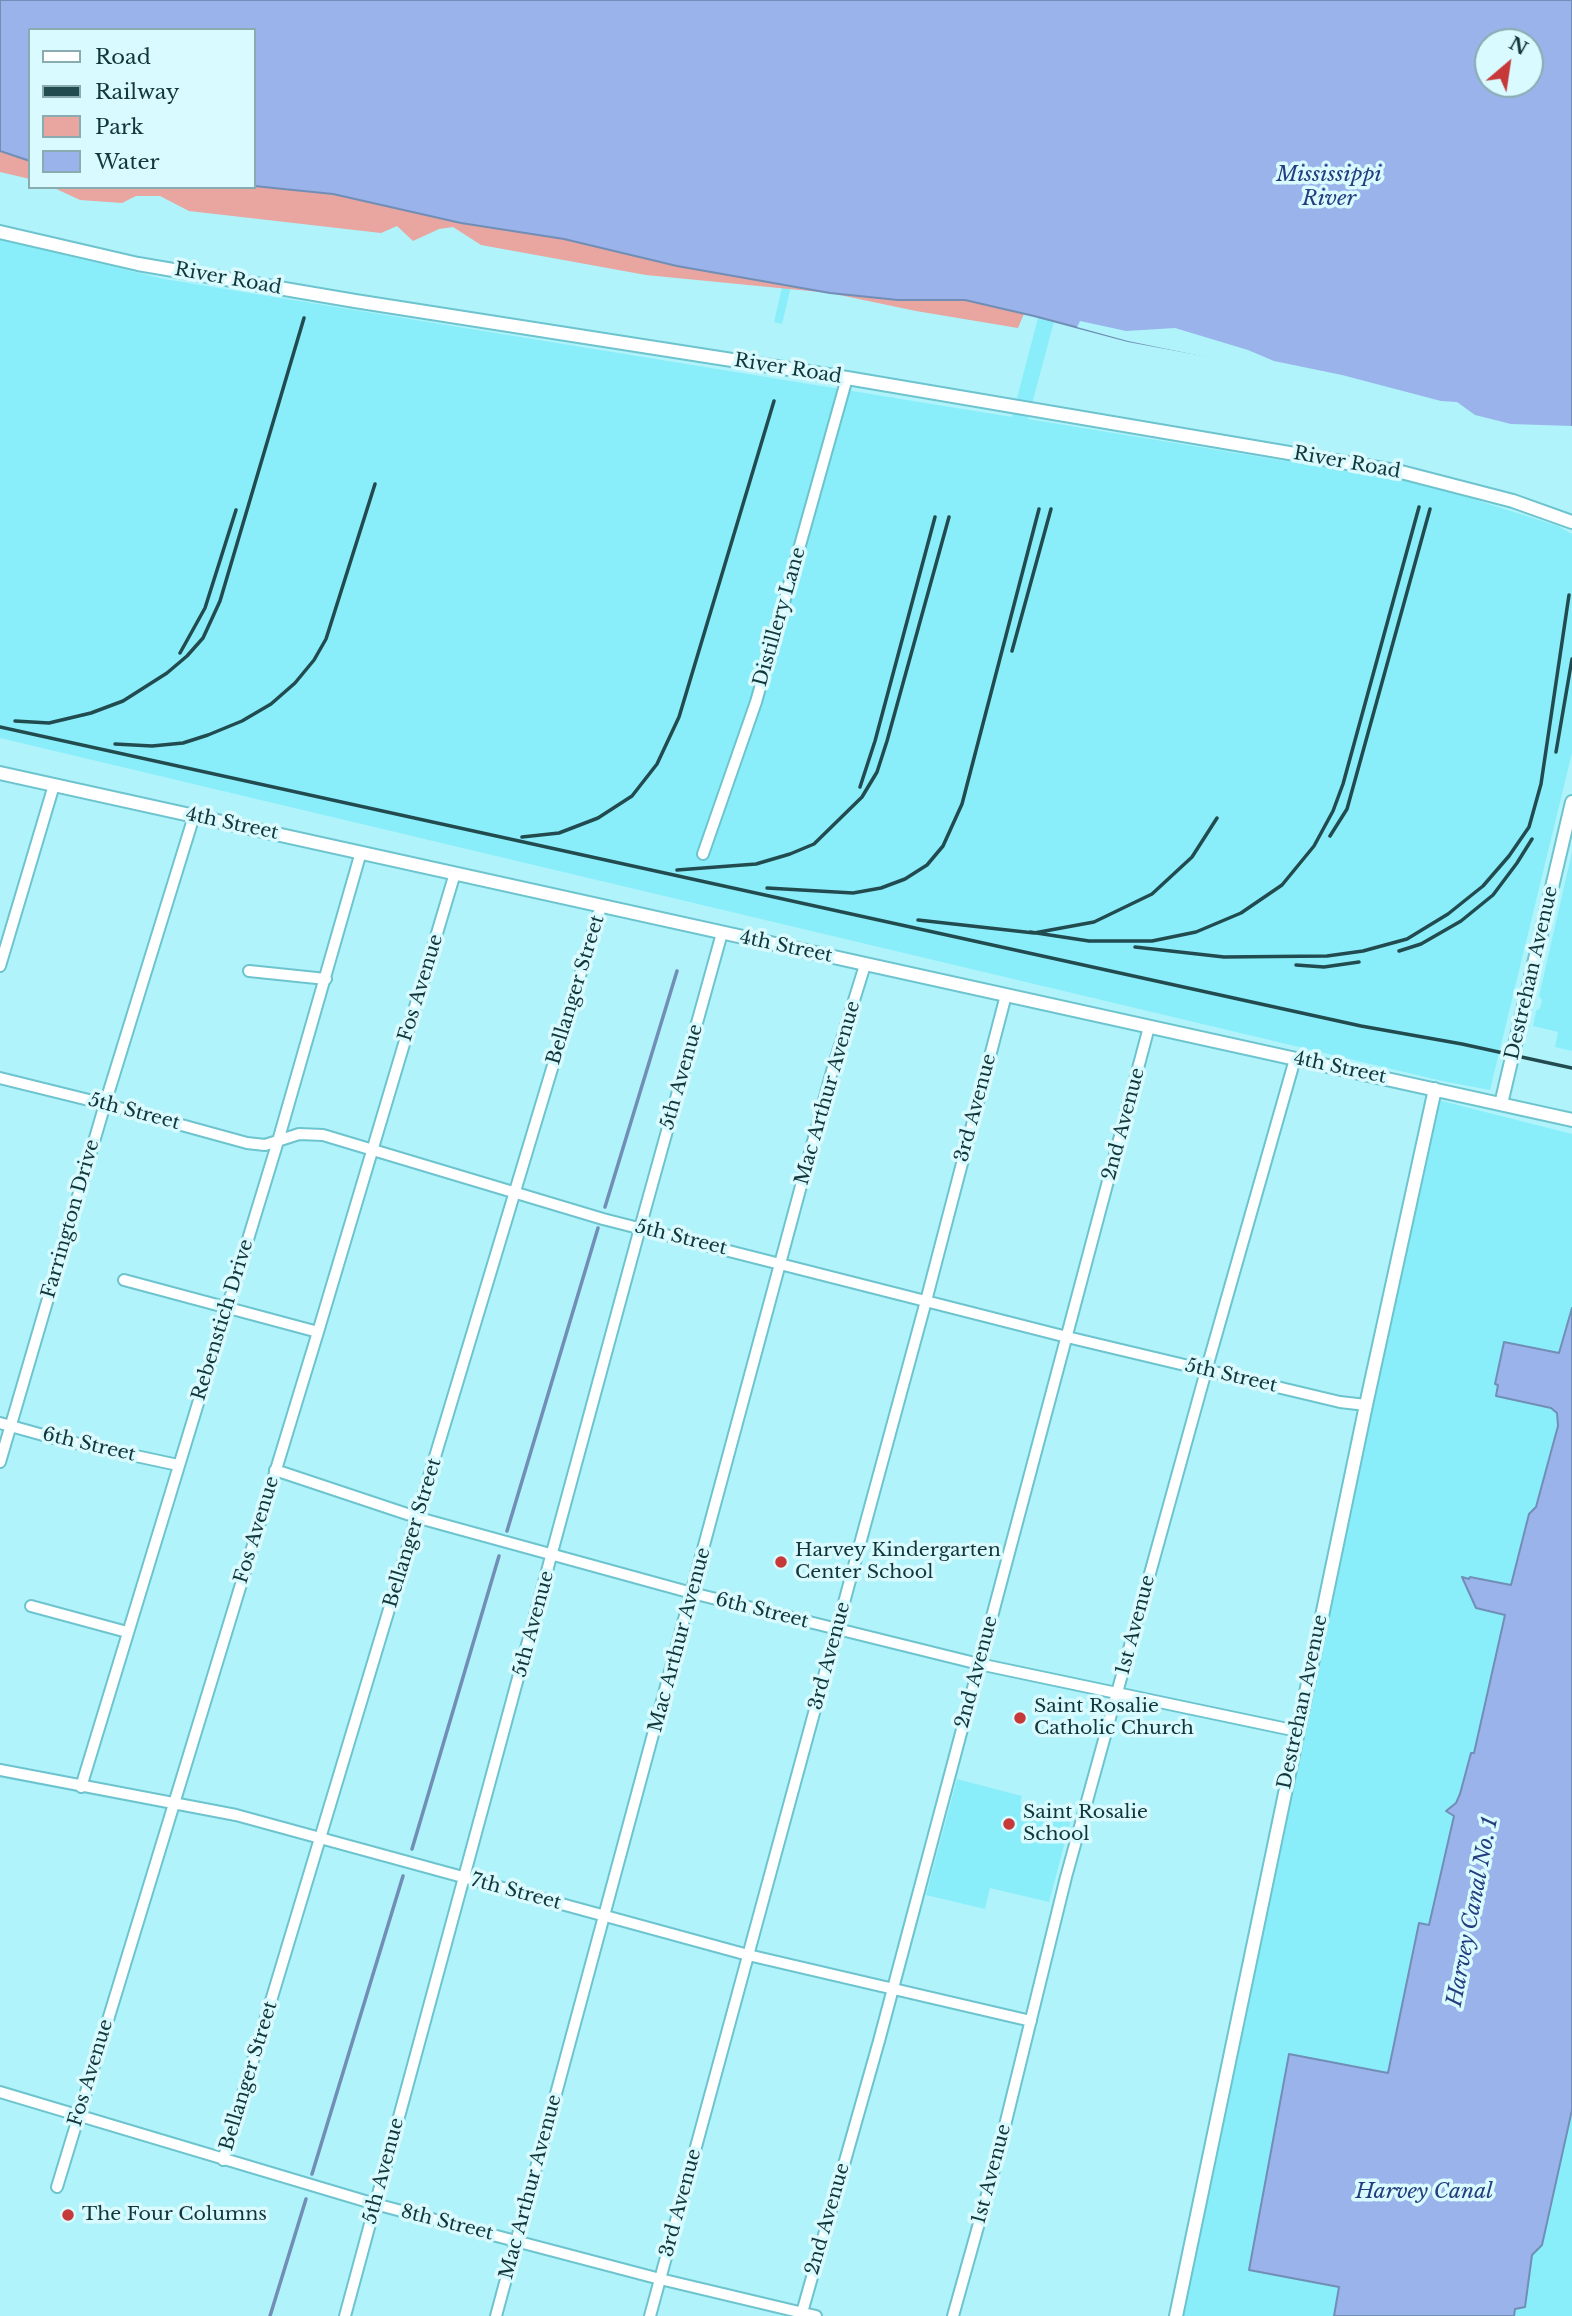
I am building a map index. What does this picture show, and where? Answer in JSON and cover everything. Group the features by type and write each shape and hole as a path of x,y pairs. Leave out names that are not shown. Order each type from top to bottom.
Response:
{"main road":[{"name":"River Road","path":"0,232 78,252 355,301 847,378 1401,472 1513,501 1572,522"},
{"name":"4th Street","path":"0,773 1572,1120"},
{"name":"Destrehan Avenue","path":"1501,1104 1572,802"},
{"name":"Destrehan Avenue","path":"1176,2316 1366,1405 1436,1089"}],"street":[{"name":"Distillery Lane","path":"703,854 756,702 847,378"},
{"path":"0,966 54,785"},
{"name":"Farrington Drive","path":"0,1462 5,1425 194,816"},
{"name":"Rebenstich Drive","path":"81,1787 278,1141 361,852"},
{"name":"Fos Avenue","path":"57,2187 455,873"},
{"name":"Bellanger Street","path":"223,2160 419,1518 601,906"},
{"name":"5th Avenue","path":"345,2316 722,933"},
{"name":"Mac Arthur Avenue","path":"496,2316 832,1071 866,965"},
{"path":"248,971 326,979"},
{"name":"3rd Avenue","path":"650,2316 926,1301 1006,995"},
{"name":"2nd Avenue","path":"801,2314 892,1989 1149,1027"},
{"name":"1st Avenue","path":"954,2316 995,2166 1066,1877 1295,1059"},
{"name":"5th Street","path":"0,1078 247,1143 265,1145 299,1134 323,1135 640,1228 1206,1371 1340,1402 1366,1405"},
{"path":"124,1280 318,1332"},
{"name":"6th Street","path":"5,1425 178,1465"},
{"name":"6th Street","path":"275,1470 419,1518 692,1593 979,1664 1297,1731"},
{"path":"31,1606 127,1632"},
{"name":"7th Street","path":"0,1770 236,1815 748,1955 1031,2021"},
{"name":"8th Street","path":"0,2092 375,2204 660,2279 816,2316"}],"shaded area":[{"path":"806,224 782,324 774,322 795,232"},
{"path":"0,239 164,279 1012,417 1052,265 1067,273 1028,419 1426,484 1558,526 1572,534 1572,753 1490,1090 1442,1081 0,738"},
{"path":"1572,852 1572,1051 1555,1047 1558,1032 1533,1026 1542,1000 1539,996"},
{"path":"1438,1100 1572,1134 1572,1308 1559,1353 1504,1342 1496,1396 1551,1408 1557,1413 1558,1426 1536,1507 1529,1514 1511,1586 1471,1577 1463,1578 1505,1614 1474,1754 1471,1753 1456,1803 1447,1811 1454,1816 1429,1925 1419,1924 1388,2074 1289,2054 1249,2269 1340,2287 1334,2316 1183,2316 1374,1392"},
{"path":"957,1779 1022,1796 1020,1803 1072,1816 1049,1902 990,1888 985,1909 926,1895"},
{"path":"1572,2110 1572,2316 1514,2316 1532,2255 1542,2245"}],"green space":[{"path":"0,145 28,154 28,179 0,172"},
{"path":"256,167 1030,299 1018,328 830,293 646,275 481,245 453,227 439,229 413,241 397,226 381,233 189,211 160,196 136,196 122,203 80,200 56,189 256,189"}],"water":[{"name":"Mississippi River","path":"0,0 1572,0 1572,429 1525,430 1300,373 1128,341 965,300 898,300 830,293 677,266 564,239 461,223 333,194 256,186 256,28 28,28 28,160 0,151"},
{"name":"Harvey Canal","path":"1572,1308 1572,2110 1542,2245 1532,2255 1525,2307 1515,2309 1514,2316 1334,2316 1339,2287 1249,2270 1289,2054 1388,2073 1419,1923 1429,1925 1454,1816 1446,1811 1456,1803 1471,1753 1474,1753 1505,1615 1476,1608 1462,1577 1511,1585 1529,1514 1536,1507 1558,1426 1557,1413 1551,1408 1496,1396 1498,1385 1495,1384 1504,1342 1559,1353"}],"pier":[{"path":"1080,321 1126,331 1175,328 1248,350 1274,361 1342,375 1441,401 1457,402 1475,415 1511,424 1572,426 1572,433 1524,433 1299,376 1128,341 1077,327"}],"waterway":[{"path":"605,1207 677,971"},
{"path":"507,1531 598,1228"},
{"path":"412,1849 499,1556"},
{"path":"312,2174 403,1876"},
{"path":"270,2316 306,2199"}],"railway":[{"path":"15,721 49,723 91,713 123,701 167,673 203,638 220,601 304,318"},
{"path":"522,837 559,833 598,818 632,796 657,764 679,717 774,401"},
{"path":"115,744 152,746 183,743 208,735 242,721 271,704 295,683 314,660 326,639 375,484"},
{"path":"1030,932 1089,941 1152,941 1196,932 1241,913 1282,885 1314,846 1333,811 1343,784 1419,507"},
{"path":"767,888 853,893 881,888 905,879 927,865 943,846 962,804 1039,509"},
{"path":"1012,651 1051,509"},
{"path":"1330,836 1347,809 1430,509"},
{"path":"180,653 205,608 236,510"},
{"path":"860,787 875,741 935,517"},
{"path":"677,870 756,864 790,854 814,844 862,797 877,772 887,741 949,517"},
{"path":"1135,947 1224,957 1327,956 1363,951 1407,939 1448,914 1483,886 1529,827 1541,784 1569,595"},
{"path":"1556,752 1572,659"},
{"path":"0,727 1361,1026 1572,1068"},
{"path":"918,920 1034,933 1094,922 1152,894 1192,857 1217,818"},
{"path":"1399,951 1421,944 1461,921 1493,895 1532,839"},
{"path":"1296,965 1324,967 1359,962"}],"place":[{"name":"Harvey Kindergarten Center School","path":"781,1562"},
{"name":"Saint Rosalie Catholic Church","path":"1020,1718"},
{"name":"Saint Rosalie School","path":"1009,1824"},
{"name":"The Four Columns","path":"68,2215"}],"water label":[{"name":"Harvey Canal No. 1","path":"1473,1912"}]}
